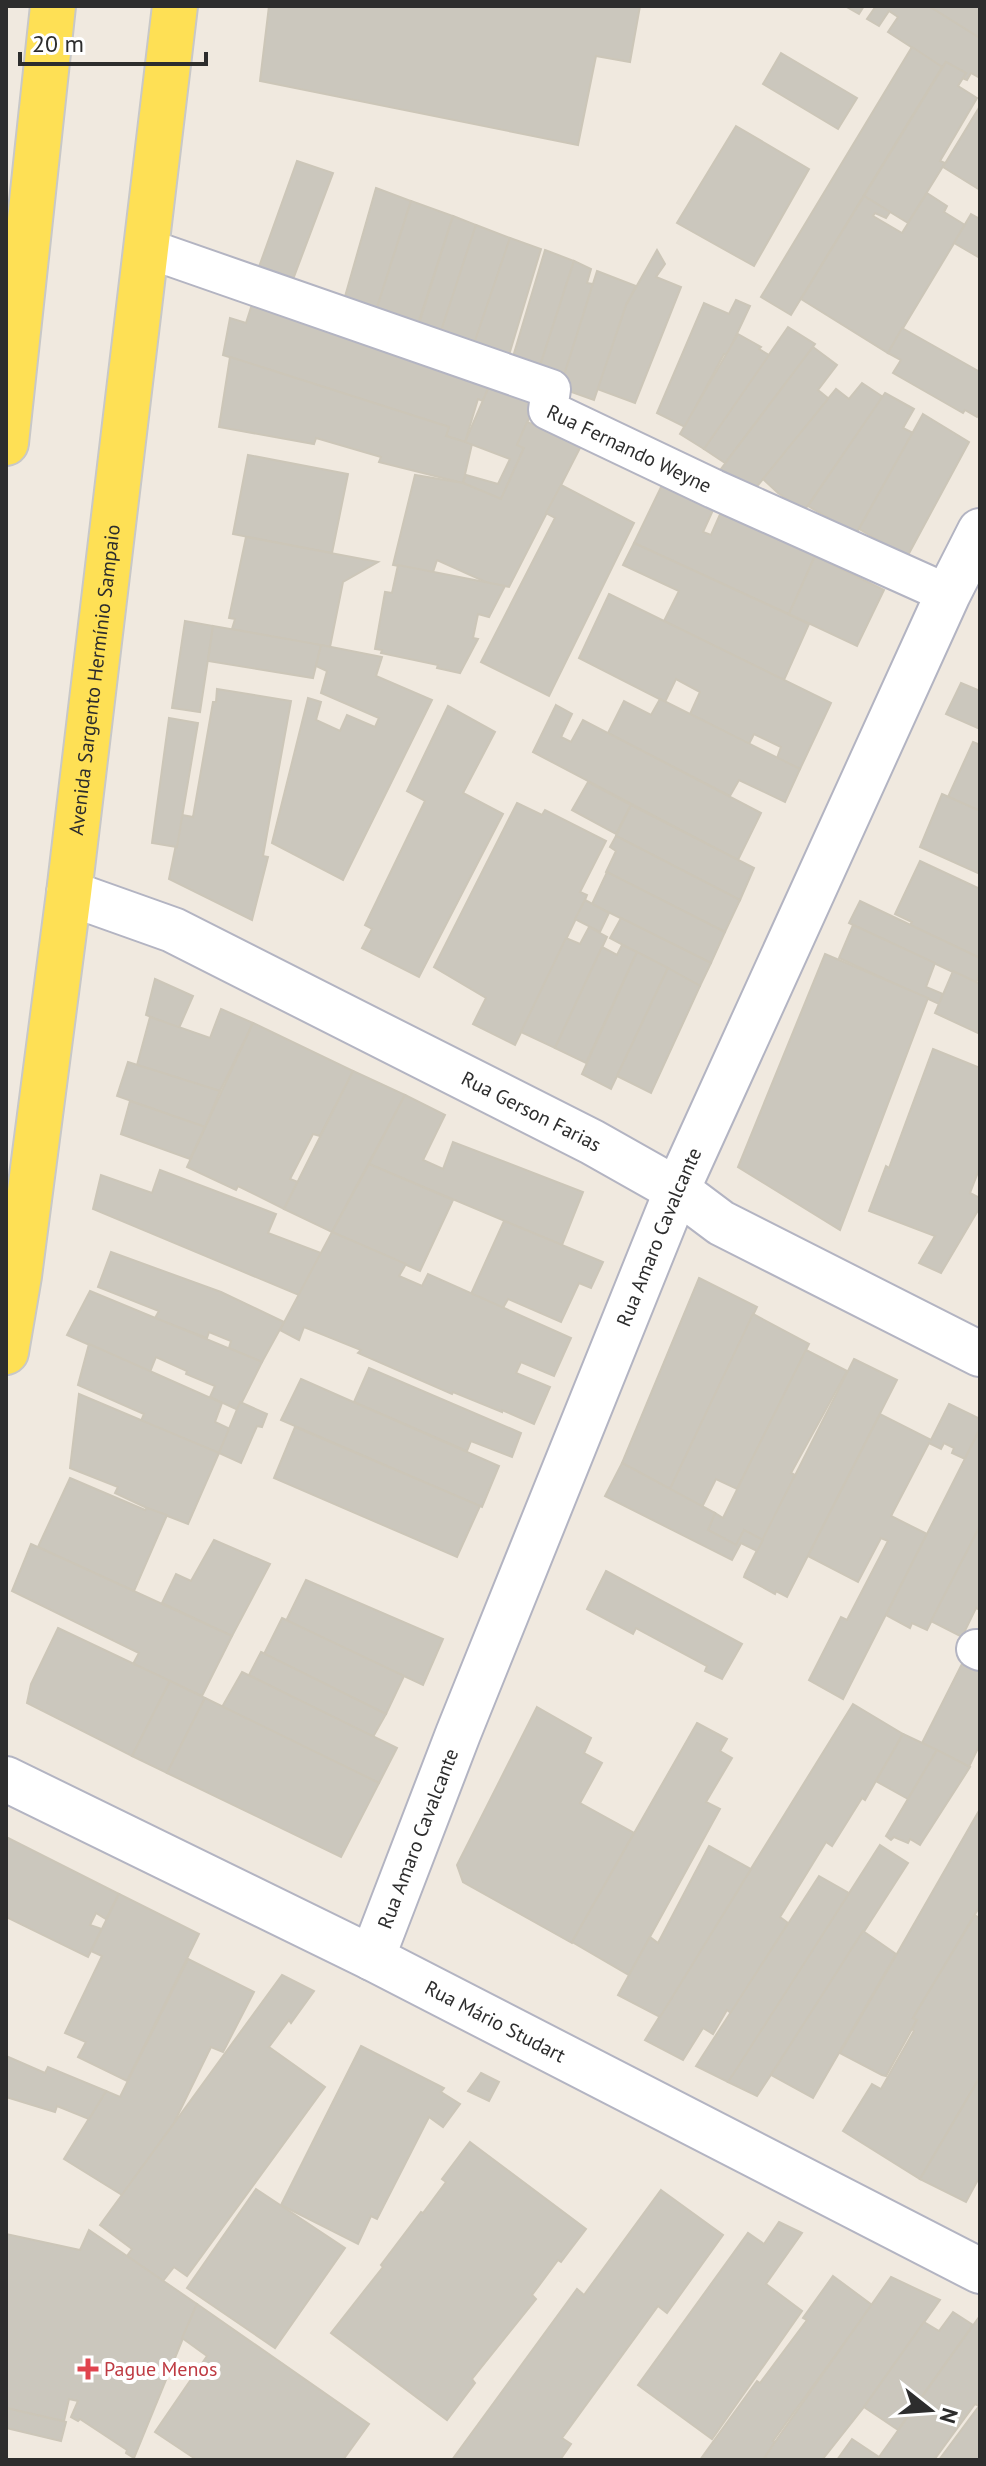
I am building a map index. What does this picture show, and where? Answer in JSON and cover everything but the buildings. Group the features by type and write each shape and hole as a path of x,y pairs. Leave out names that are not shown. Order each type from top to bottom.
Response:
{"main road":[{"path":"6,443 53,6"},
{"name":"Avenida Sargento Hermínio Sampaio","path":"6,1352 19,1276 69,893 175,6"}],"street":[{"name":"Rua Amaro Cavalcante","path":"372,1958 458,1734 677,1190 948,594 980,531"},
{"name":"Rua Gerson Farias","path":"69,893 173,930 592,1142 677,1190 721,1223 980,1354"},
{"name":"Rua Mário Studart","path":"6,1779 372,1958 980,2271"}],"lane":[{"name":"Rua Fernando Weyne","path":"146,248 551,389 548,410 948,594"}],"place":[{"name":"Pague Menos","path":"88,2369"}]}
